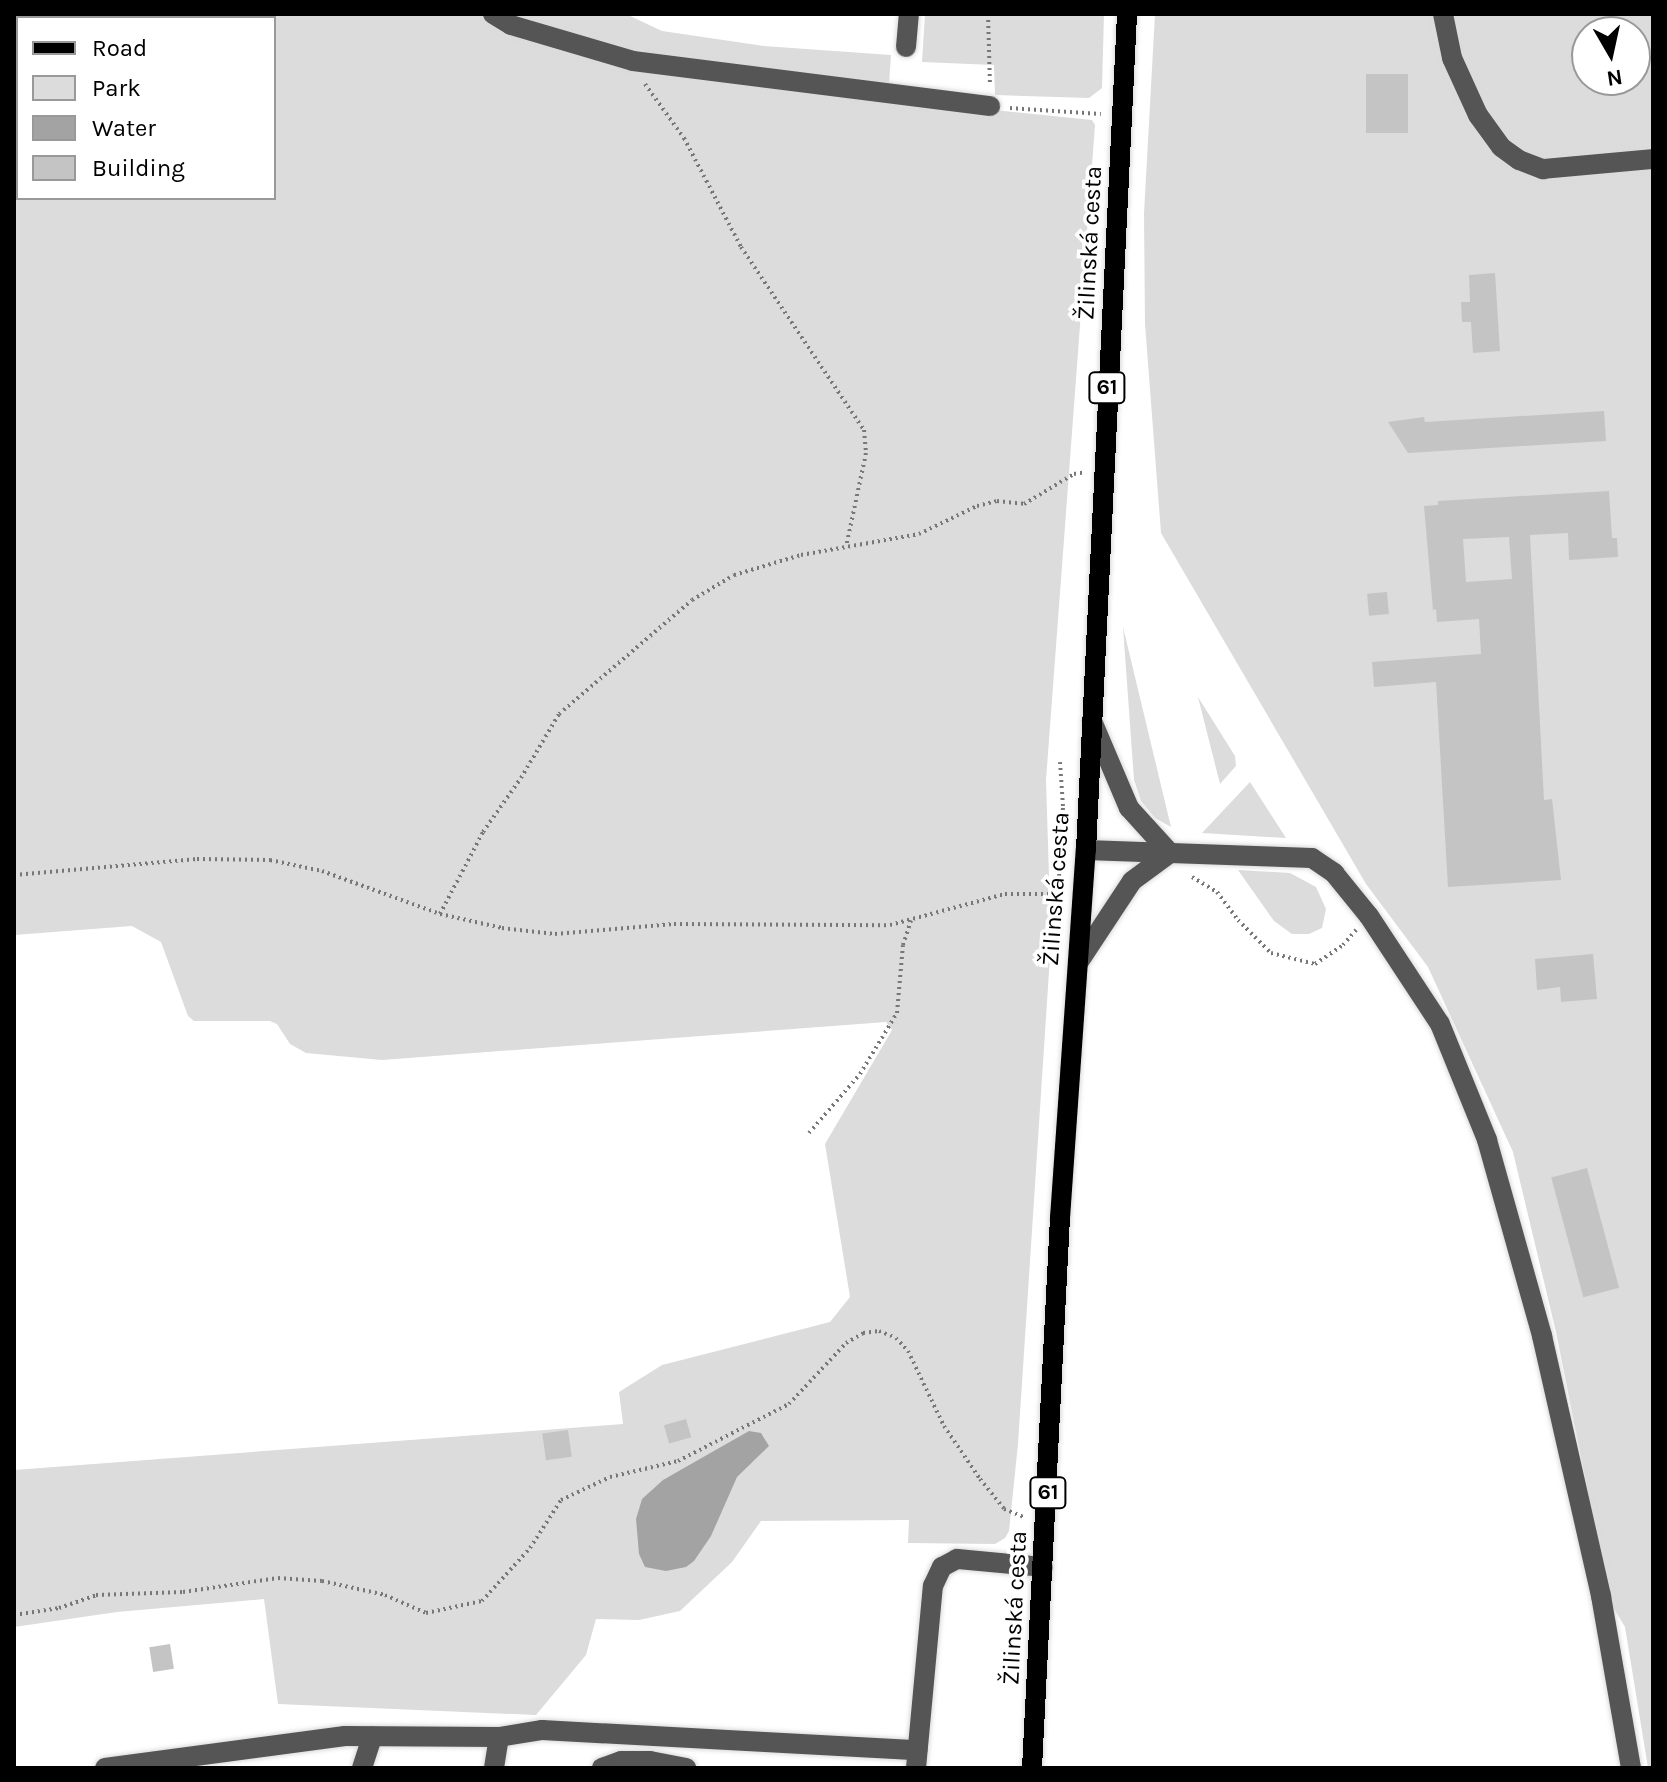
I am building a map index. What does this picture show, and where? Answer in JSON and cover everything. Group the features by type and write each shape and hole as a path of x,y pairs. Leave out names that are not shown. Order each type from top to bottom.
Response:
{"main road":[{"name":"Žilinská cesta","path":"1032,1768 1060,1218 1086,850 1127,14"}],"street":[{"path":"493,14 511,25 633,61 990,106"},
{"path":"906,47 909,14"},
{"path":"1443,14 1452,58 1478,115 1501,147 1519,160 1543,169 1653,159"},
{"path":"1092,721 1129,808 1170,853"},
{"path":"1086,850 1312,858 1334,873 1369,916 1440,1024 1487,1140 1549,1366 1601,1596 1631,1768"},
{"path":"1078,963 1132,881 1170,853"},
{"path":"105,1768 243,1758 345,1736 499,1737 542,1730 916,1759 933,1586 942,1567 957,1559 1043,1567"},
{"path":"362,1768 372,1737"},
{"path":"494,1768 499,1737"},
{"path":"602,1768 621,1761 650,1761 686,1768"}],"path":[{"path":"988,14 990,106 1123,115"},
{"path":"633,61 684,138 741,247 864,430 866,453 846,547"},
{"path":"440,914 483,832 521,778 549,727 579,695 649,634 716,584 734,575 801,555 919,534 977,506 997,501 1024,504 1074,474 1103,471"},
{"path":"1058,894 1063,806 1060,762"},
{"path":"14,875 197,859 270,860 322,871 440,914 555,934 641,925 881,925 911,920 1005,894 1083,895"},
{"path":"1179,876 1195,877 1217,892 1238,920 1271,953 1315,964 1343,945 1369,916"},
{"path":"809,1133 860,1074 897,1013 903,945 911,920"},
{"path":"14,1615 59,1608 96,1595 183,1592 278,1578 322,1581 385,1595 426,1613 482,1601 530,1548 561,1500 610,1477 678,1461 789,1404 846,1343 863,1333 879,1331 896,1338 908,1351 944,1426 1004,1509 1013,1515 1047,1520"}],"green space":[{"path":"14,14 626,14 662,31 764,46 891,55 888,99 1092,120 1095,125 1046,780 1051,941 1018,1444 1009,1531 1005,1538 995,1544 908,1543 909,1520 761,1521 732,1562 680,1611 639,1620 596,1619 586,1655 536,1715 278,1704 264,1599 117,1612 14,1627 14,1470 623,1424 619,1392 662,1365 830,1322 850,1297 825,1144 892,1030 886,1022 382,1060 306,1053 290,1044 277,1024 270,1021 194,1021 188,1016 161,942 132,926 14,935"},
{"path":"925,14 1104,14 1102,88 1089,98 995,95 994,65 922,62"},
{"path":"1155,14 1653,14 1653,1768 1648,1768 1625,1627 1610,1602 1556,1332 1513,1152 1428,967 1366,884 1161,533 1145,324 1144,213"},
{"path":"1123,627 1171,827 1155,818 1141,801 1134,780"},
{"path":"1198,697 1235,756 1236,766 1220,784"},
{"path":"1250,782 1286,838 1202,833"},
{"path":"1238,870 1290,873 1316,887 1326,909 1322,928 1309,934 1292,934 1274,921"}],"water":[{"path":"749,1431 761,1433 769,1446 737,1477 711,1536 694,1561 686,1567 666,1571 645,1567 639,1554 636,1519 642,1499 663,1480"}],"building":[{"path":"1366,74 1408,74 1408,133 1366,133"},
{"path":"1495,273 1500,351 1473,353 1471,322 1462,322 1461,302 1470,302 1469,275"},
{"path":"1604,411 1606,441 1408,453 1388,422 1424,417 1425,422"},
{"path":"1609,491 1612,538 1617,538 1618,557 1569,560 1568,533 1530,535 1544,800 1552,799 1561,880 1448,887 1436,682 1374,687 1372,662 1481,654 1479,619 1437,622 1436,609 1433,610 1424,506 1438,505 1438,501","holes":["1509,537 1512,579 1466,582 1463,539"]},
{"path":"1387,592 1389,614 1369,616 1367,594"},
{"path":"1593,954 1597,999 1561,1002 1560,987 1537,990 1535,959"},
{"path":"1587,1168 1619,1288 1583,1297 1551,1178"},
{"path":"686,1419 691,1437 669,1444 664,1425"},
{"path":"568,1430 572,1457 546,1460 542,1434"},
{"path":"170,1644 174,1669 153,1672 149,1647"}]}
